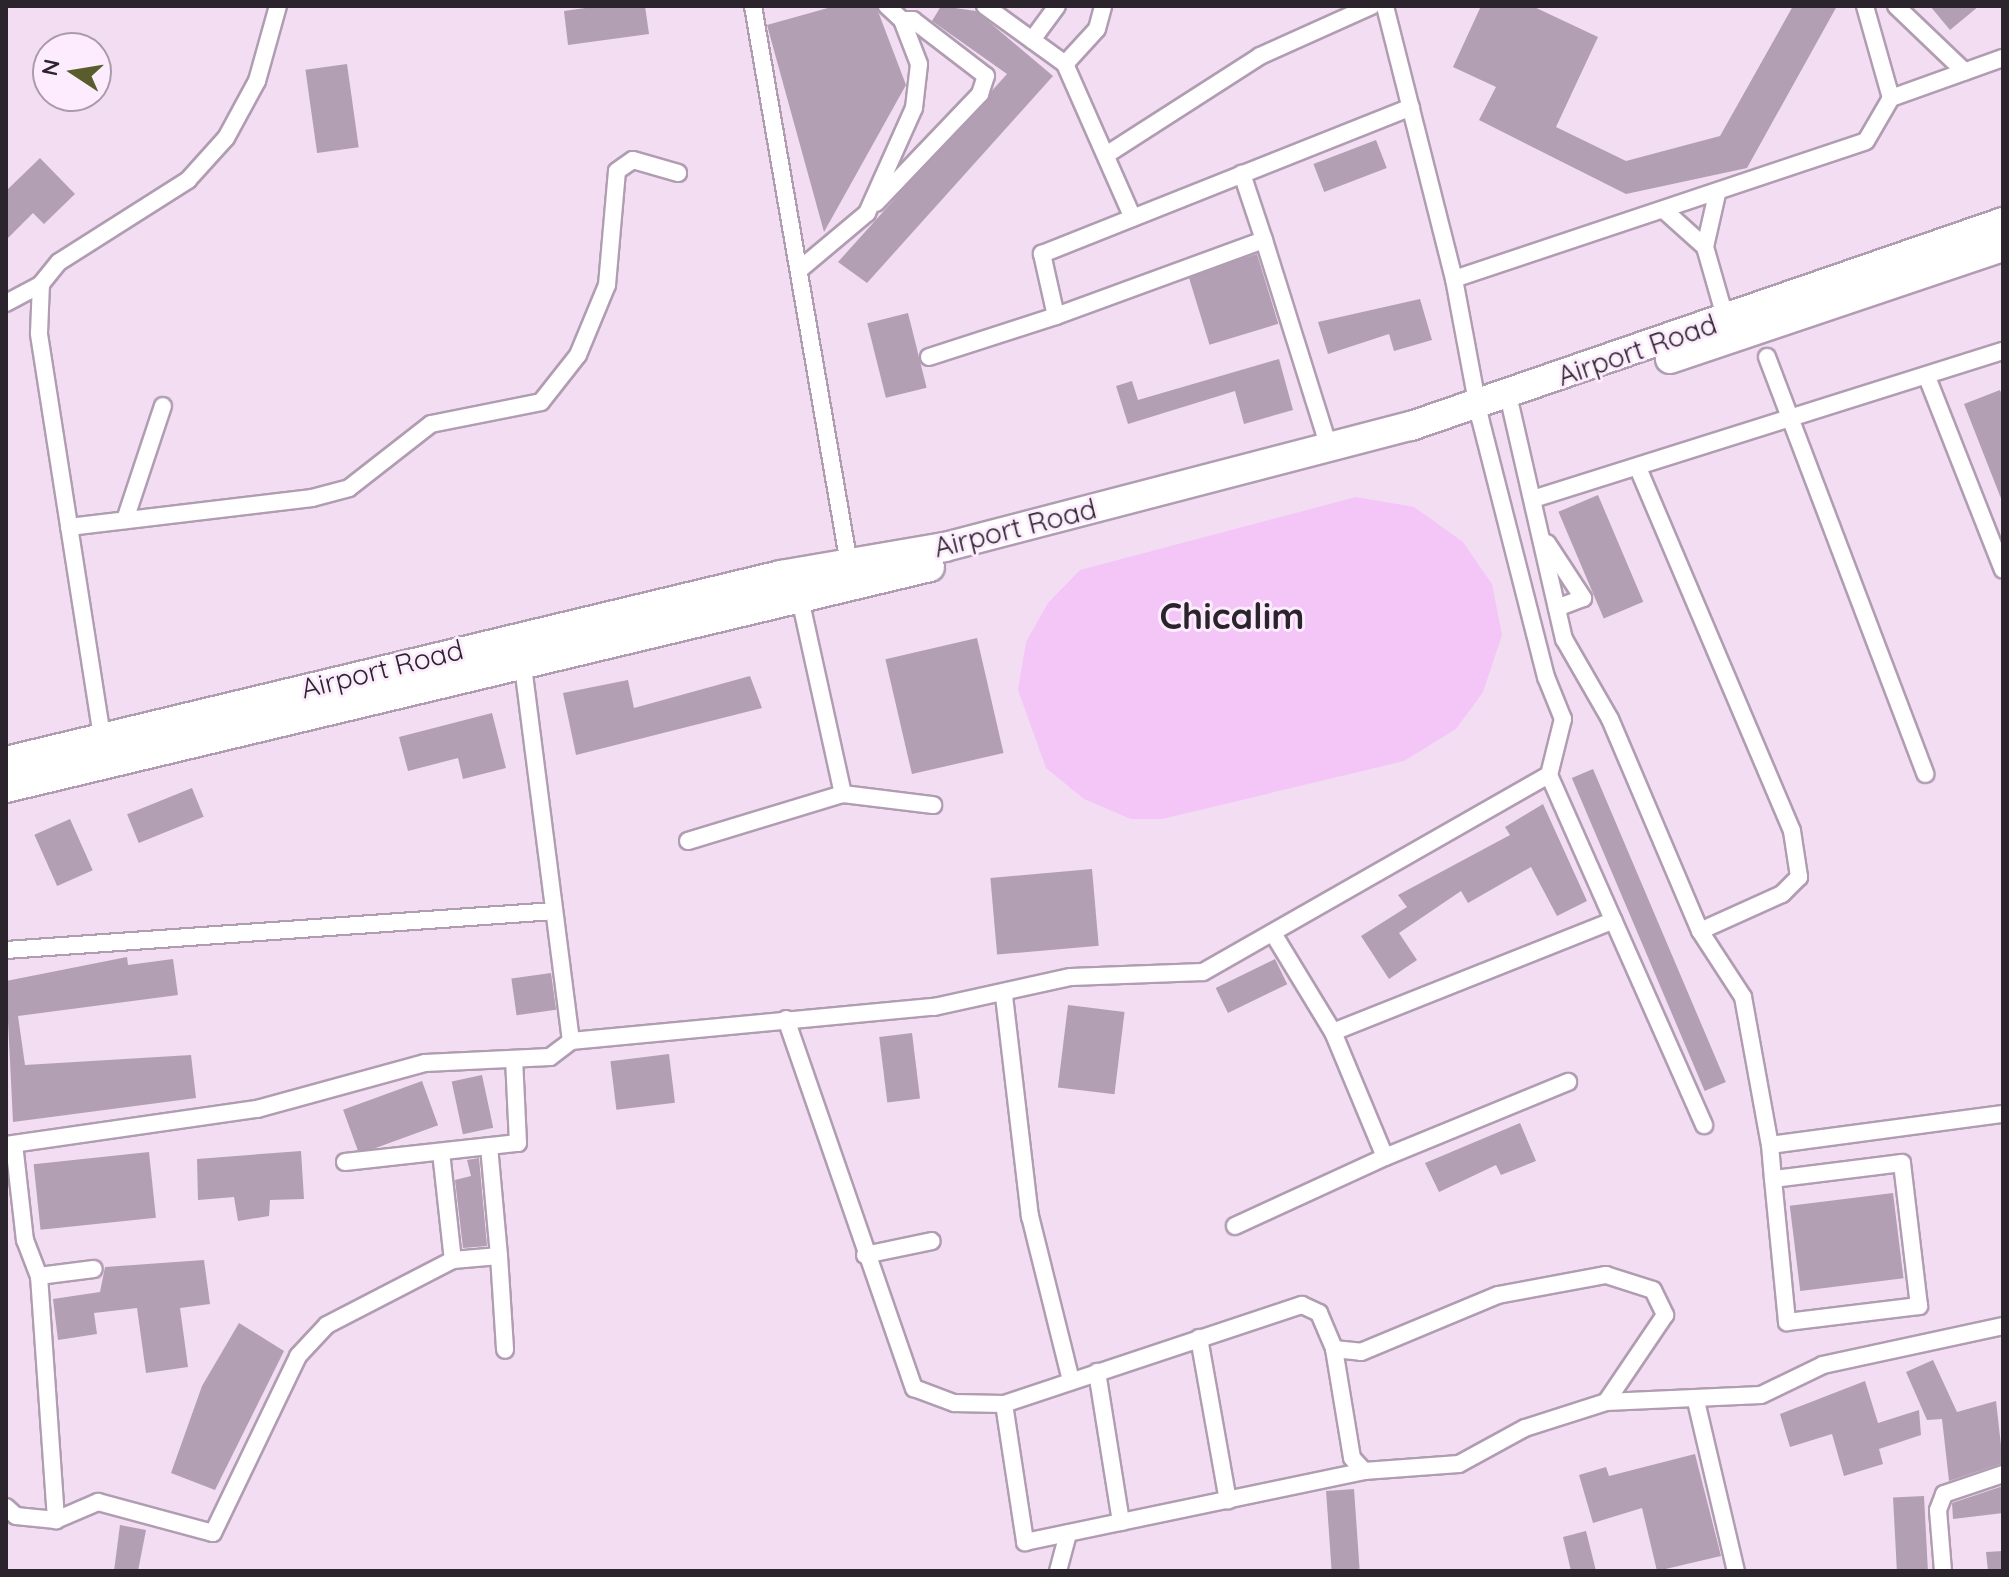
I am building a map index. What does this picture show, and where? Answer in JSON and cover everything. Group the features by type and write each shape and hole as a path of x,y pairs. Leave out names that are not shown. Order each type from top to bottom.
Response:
{"highway":[{"name":"Airport Road","path":"6,788 105,751 797,584 1047,539 1479,411 2003,222"},
{"name":"Airport Road","path":"6,761 105,751 522,660 797,584 849,564 945,547 1329,447 1479,411 1511,408 2003,247"}],"street":[{"path":"6,303 41,284 59,262 188,180 226,138 257,81 278,6"},
{"path":"753,6 849,564"},
{"path":"867,213 919,83 902,20 887,6"},
{"path":"985,6 1065,64 1133,218"},
{"path":"1032,40 1057,6"},
{"path":"1065,64 1097,29 1103,6"},
{"path":"1106,155 1260,56 1371,6"},
{"path":"1385,6 1454,279 1479,411 1546,677 1563,719 1549,775 1704,1125"},
{"path":"1454,279 1845,152 1882,123 1891,98 1865,6"},
{"path":"1896,6 1965,72"},
{"path":"799,270 867,213 980,94 986,76 913,20 902,20"},
{"path":"1891,98 2003,58"},
{"path":"1056,316 1042,254 1411,107"},
{"path":"69,527 337,491 431,424 541,402 560,386 607,285 617,171 633,160 678,173"},
{"path":"1242,174 1329,447"},
{"path":"1717,194 1705,247 1726,320"},
{"path":"1665,211 1705,247"},
{"path":"929,357 1056,316 1264,240"},
{"path":"41,284 39,333 105,751"},
{"path":"1533,499 1788,424 2003,351"},
{"path":"1767,357 1788,424 1925,774"},
{"path":"1927,377 2003,570"},
{"path":"125,520 163,406"},
{"path":"1511,408 1564,639 1610,719 1700,931 1743,997 1770,1145 1773,1179 1787,1322 1919,1306 1902,1163 1773,1179"},
{"path":"1638,468 1792,831 1799,877 1782,894 1700,931"},
{"path":"1540,533 1583,598 1557,608"},
{"path":"797,584 843,794"},
{"path":"522,660 571,1041"},
{"path":"56,1520 39,1276 25,1240 10,1144 257,1109 425,1063 550,1057 571,1041 1004,996 1071,977 1203,972 1274,935 1549,775"},
{"path":"688,841 843,794 933,805"},
{"path":"6,950 554,911"},
{"path":"1333,1032 1614,920"},
{"path":"1274,935 1333,1032 1385,1157"},
{"path":"1004,996 1030,1216 1071,1381"},
{"path":"786,1019 865,1255 914,1388 954,1403 1004,1404 1302,1305 1319,1313 1334,1349 1352,1458 1364,1471"},
{"path":"345,1162 518,1143 514,1059"},
{"path":"1235,1226 1385,1157 1568,1082"},
{"path":"1770,1145 2003,1114"},
{"path":"489,1146 505,1350"},
{"path":"441,1152 453,1260"},
{"path":"865,1255 932,1241"},
{"path":"6,1507 16,1516 56,1520 98,1502 213,1533 298,1356 327,1325 453,1260 499,1256"},
{"path":"39,1276 94,1269"},
{"path":"1334,1349 1361,1352 1498,1295 1606,1275 1653,1290 1665,1315 1606,1402"},
{"path":"1004,1404 1025,1542 1364,1471 1459,1464 1525,1428 1606,1402 1696,1401 1761,1395 1823,1365 2003,1326"},
{"path":"1199,1338 1228,1500"},
{"path":"1097,1372 1121,1522"},
{"path":"1696,1401 1736,1571"},
{"path":"1943,1571 1938,1510 1944,1494 2003,1474"},
{"path":"1058,1571 1068,1533"}],"shaded area":[{"path":"1356,497 1414,507 1463,542 1492,584 1502,635 1483,692 1456,729 1404,761 1162,819 1131,819 1084,799 1046,768 1018,690 1026,642 1048,603 1080,570"}],"building":[{"path":"600,6 645,6 649,34 568,45 564,11"},
{"path":"835,6 876,6 906,85 824,232 767,25"},
{"path":"941,6 976,11 1053,76 867,283 838,262 1007,74 932,21"},
{"path":"1481,6 1532,6 1598,37 1556,127 1626,161 1720,136 1793,6 1837,6 1747,168 1626,194 1479,120 1496,87 1453,67"},
{"path":"1930,6 1979,6 1950,30"},
{"path":"347,64 359,147 317,153 305,70"},
{"path":"1376,140 1387,168 1324,192 1313,164"},
{"path":"40,158 75,194 44,224 33,213 6,240 6,191"},
{"path":"1257,254 1278,324 1209,345 1188,275"},
{"path":"1420,299 1432,340 1394,351 1389,334 1328,354 1318,322"},
{"path":"908,313 927,388 886,398 867,323"},
{"path":"1279,359 1293,410 1244,424 1235,391 1128,424 1116,386 1132,381 1138,400"},
{"path":"2000,390 2003,398 2002,501 1964,404"},
{"path":"1598,495 1643,602 1604,619 1558,512"},
{"path":"977,638 1004,753 912,774 885,659"},
{"path":"750,676 762,708 576,755 563,693 628,680 634,708"},
{"path":"492,713 506,768 463,779 458,758 408,771 399,737"},
{"path":"1593,769 1726,1082 1705,1091 1572,778"},
{"path":"192,788 204,817 139,843 127,814"},
{"path":"1543,804 1587,901 1557,916 1531,867 1468,903 1461,891 1399,933 1417,960 1389,979 1361,936 1407,907 1398,895 1510,835 1505,827"},
{"path":"70,819 93,870 57,886 34,835"},
{"path":"1092,869 1099,946 997,955 990,878"},
{"path":"127,957 128,965 173,959 178,995 18,1016 25,1065 191,1055 196,1098 13,1122 6,981"},
{"path":"1275,959 1287,984 1228,1013 1216,988"},
{"path":"551,973 556,1010 517,1015 511,979"},
{"path":"1068,1005 1125,1012 1114,1094 1058,1087"},
{"path":"912,1033 920,1099 887,1103 879,1037"},
{"path":"669,1054 675,1103 616,1110 610,1061"},
{"path":"482,1075 493,1128 463,1134 452,1081"},
{"path":"422,1081 438,1125 359,1154 343,1110"},
{"path":"1520,1123 1536,1161 1501,1175 1496,1165 1439,1192 1425,1163"},
{"path":"301,1151 304,1199 270,1200 269,1216 238,1221 234,1197 198,1200 197,1159"},
{"path":"149,1152 156,1218 41,1230 34,1164"},
{"path":"479,1158 487,1246 463,1248 455,1180 471,1176 467,1160"},
{"path":"1893,1193 1903,1278 1800,1291 1790,1206"},
{"path":"204,1260 210,1304 180,1308 188,1367 146,1373 137,1308 94,1313 97,1334 58,1340 53,1299 100,1292 105,1267"},
{"path":"239,1323 284,1351 215,1490 171,1473 202,1386"},
{"path":"1933,1360 1957,1412 1996,1401 2003,1463 1949,1481 1942,1419 1927,1420 1906,1372"},
{"path":"1865,1381 1878,1423 1919,1410 1921,1435 1879,1449 1883,1464 1844,1476 1832,1434 1790,1447 1780,1414"},
{"path":"1695,1454 1721,1556 1657,1571 1642,1508 1593,1523 1579,1475 1606,1467 1609,1476"},
{"path":"2003,1486 2003,1513 1953,1519 1952,1503"},
{"path":"1354,1489 1360,1569 1332,1571 1326,1491"},
{"path":"1924,1496 1928,1571 1897,1571 1893,1498"},
{"path":"120,1525 146,1530 138,1571 114,1571"},
{"path":"1586,1531 1596,1571 1571,1571 1563,1537"},
{"path":"2003,1551 2003,1571 1988,1571 1986,1552"}],"district":[{"name":"Chicalim","path":"1232,616"}]}
